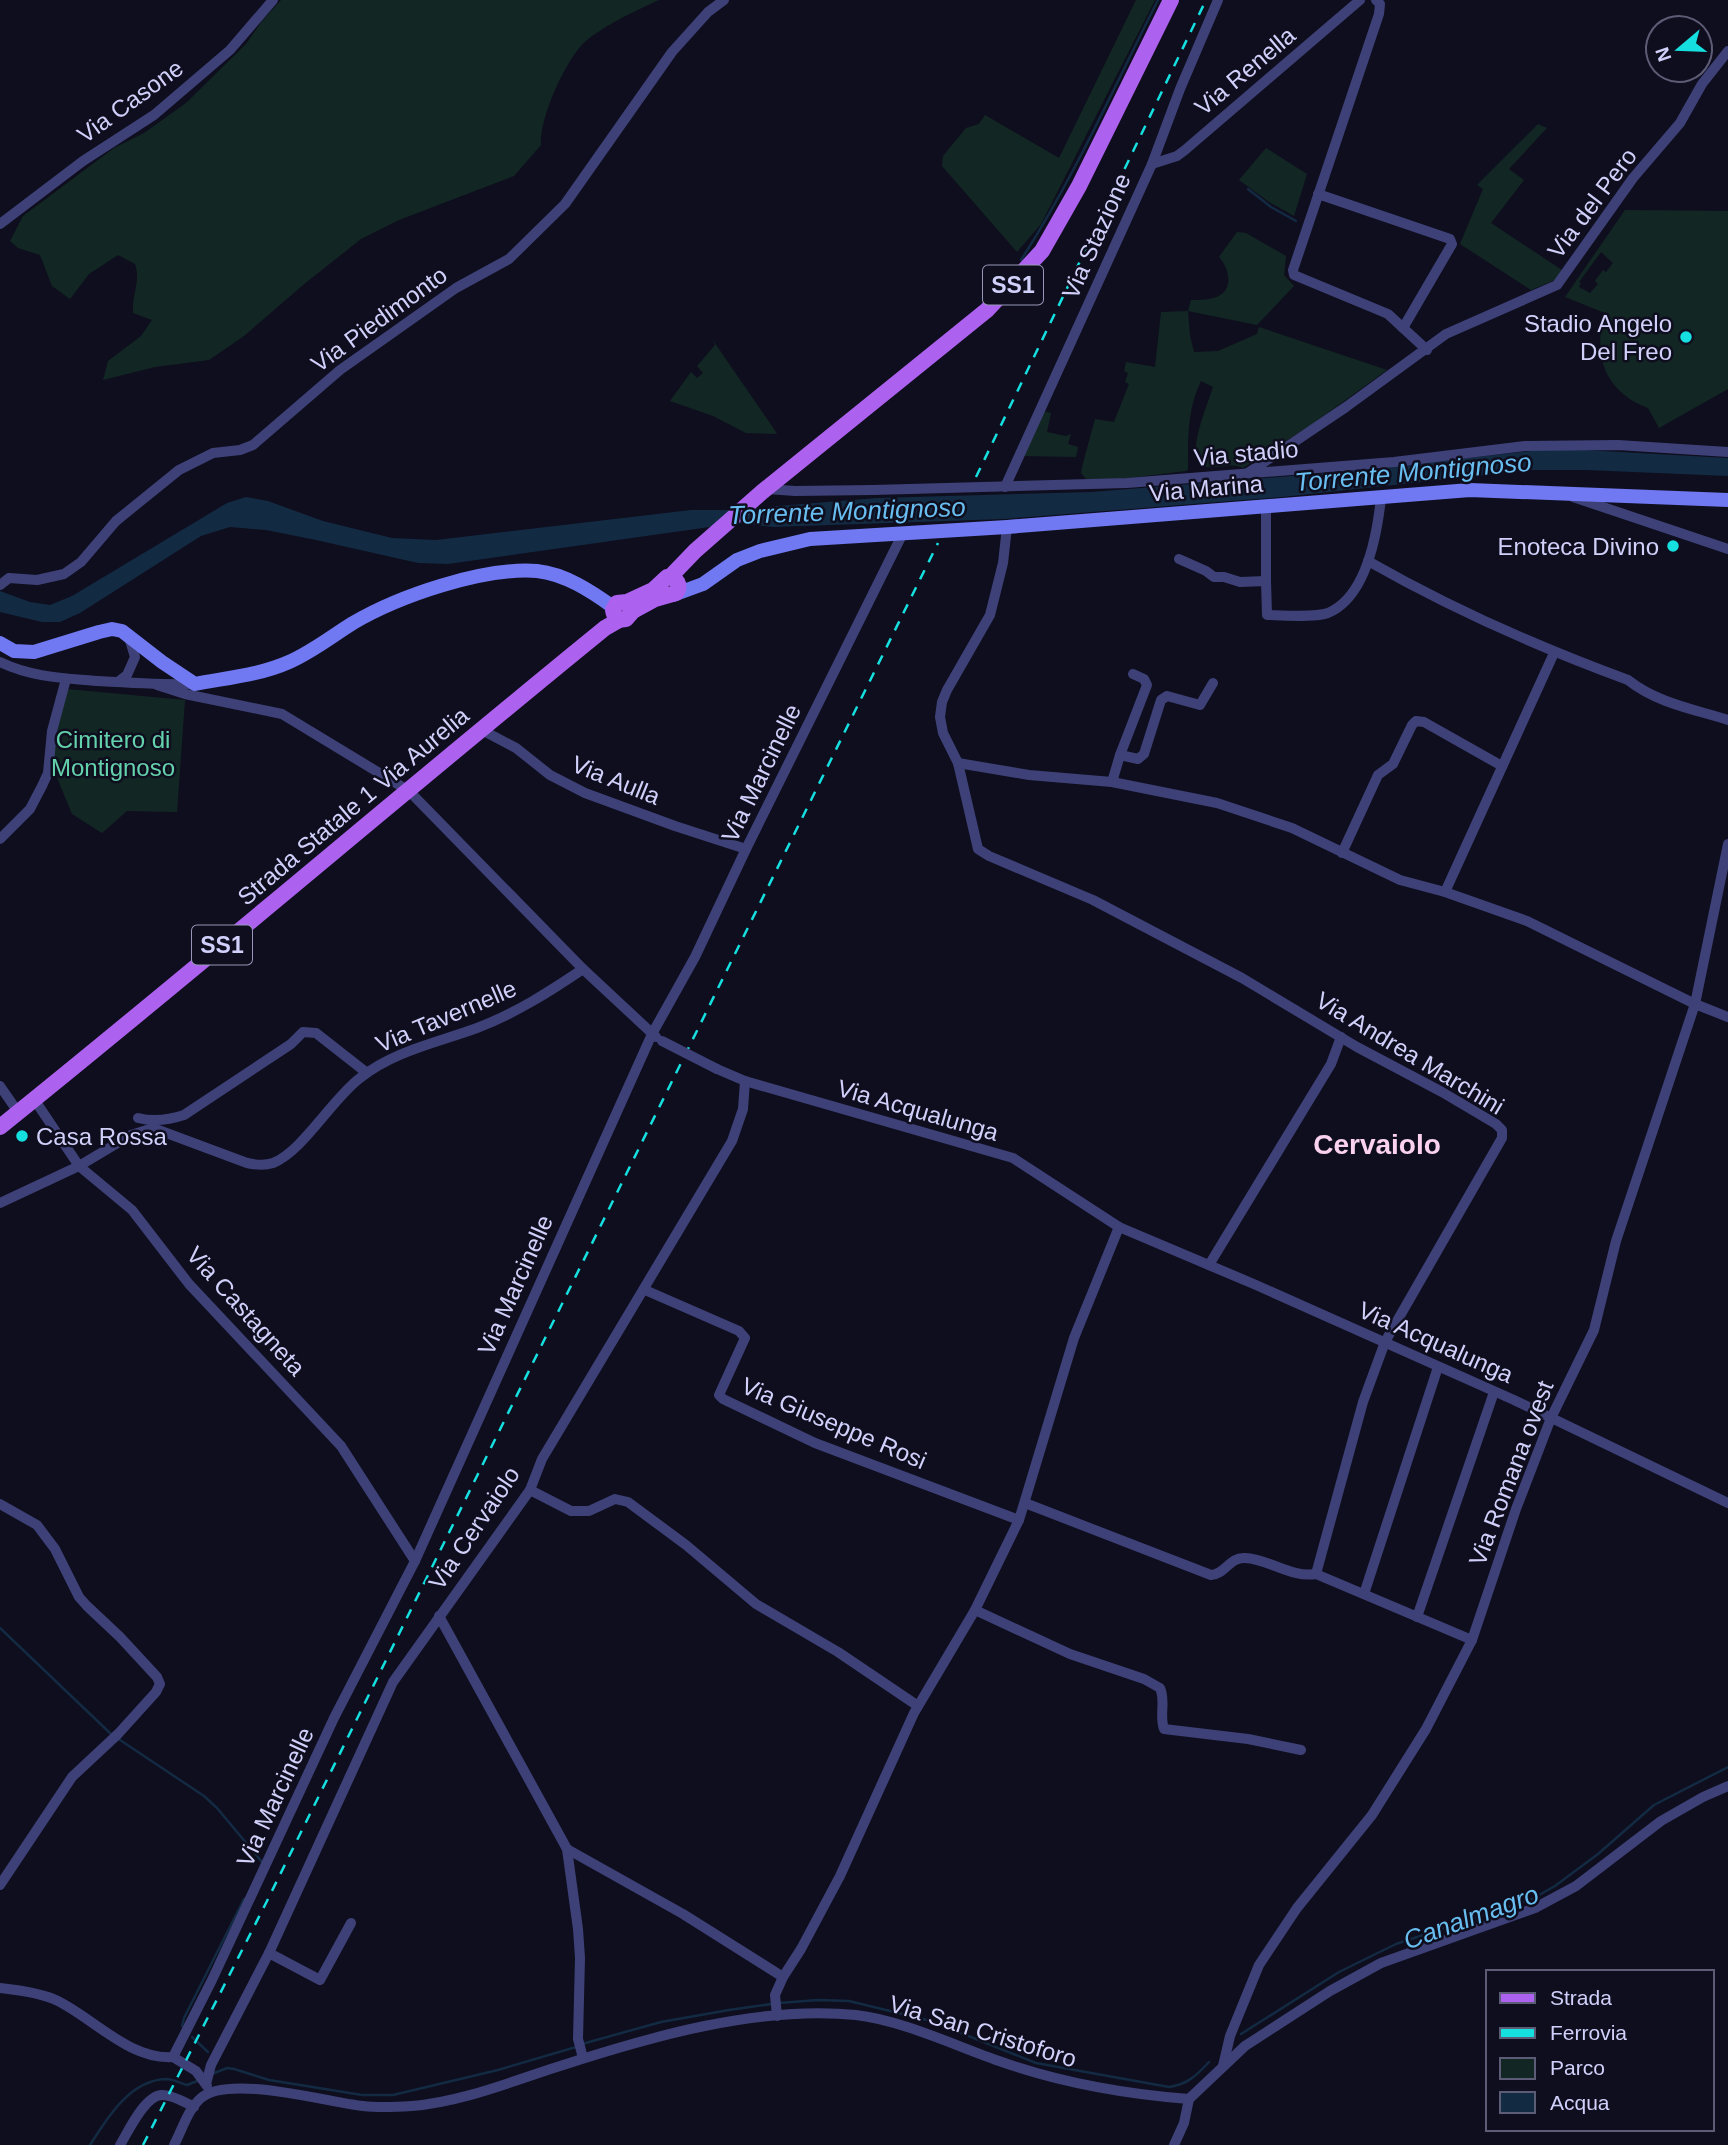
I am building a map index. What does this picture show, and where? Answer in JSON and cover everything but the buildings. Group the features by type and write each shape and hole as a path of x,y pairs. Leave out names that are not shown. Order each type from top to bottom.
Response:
{"main road":[{"name":"SS1","path":"675,586 682,564 764,491 987,310 1042,251 1079,186 1171,0"},
{"name":"Via Marina","path":"675,586 699,585 737,560 760,551 810,539 1007,527 1471,490 1728,500"},
{"path":"0,643 15,651 34,652 113,629 128,635 195,684 273,668 289,662 354,622 386,606 451,583 493,575 538,571 566,579 586,589 616,614"},
{"name":"Strada Statale 1 Via Aurelia","path":"0,1127 409,791 616,614 626,619 633,611 675,586"}],"street":[{"name":"Via Casone","path":"0,224 83,161 154,115 230,50 273,0"},
{"name":"Via Piedimonto","path":"0,585 9,578 48,579 73,569 116,521 179,470 213,453 240,450 253,445 340,370 464,283 509,259 565,204 671,51 708,12 724,0"},
{"name":"Via Stazione","path":"1005,487 1152,164 1218,0"},
{"name":"Via Renella","path":"1152,164 1177,156 1185,150 1360,0"},
{"path":"1376,0 1380,4 1379,15 1293,270 1294,275 1388,314 1427,349"},
{"name":"Via del Pero","path":"1244,475 1325,422 1446,334 1557,285 1633,178 1680,123 1708,75 1728,51"},
{"path":"1318,194 1450,239 1452,244 1403,328"},
{"name":"Via stadio","path":"764,491 1101,484 1394,462 1525,446 1618,445 1728,452"},
{"path":"1563,492 1580,501 1661,525 1728,550"},
{"path":"1266,506 1267,615 1325,614 1349,599 1359,583 1368,561 1381,498"},
{"path":"1007,527 1003,563 990,615 942,702 940,718 943,733 958,763 1029,775 1112,782 1217,803 1292,828 1400,880 1527,921 1695,1004 1728,1017"},
{"name":"Via Marcinelle","path":"173,2057 229,1944 334,1718 415,1562 652,1034 695,957 903,533"},
{"path":"1179,559 1206,571 1214,578 1224,577 1240,582 1266,581"},
{"path":"1368,561 1429,596 1554,653 1628,680 1643,692 1659,699 1728,720"},
{"path":"118,682 127,675 135,657 128,635"},
{"path":"1444,892 1554,653"},
{"path":"0,662 36,675 66,679 156,685 195,684"},
{"path":"1112,782 1147,685 1144,679 1133,674"},
{"path":"0,839 30,809 48,773 52,731 66,679"},
{"path":"1120,755 1138,759 1144,754 1161,700 1167,695 1200,705 1213,682"},
{"name":"Via Acqualunga","path":"156,685 185,694 282,714 409,791 583,969 662,1041 745,1081 1013,1158 1119,1227 1385,1342 1728,1503"},
{"path":"1342,853 1378,775 1393,764 1416,721 1424,722 1502,766"},
{"name":"Via Aulla","path":"480,729 516,748 550,775 585,793 746,849"},
{"name":"Via Andrea Marchini","path":"958,763 978,849 1093,900 1242,978 1341,1037 1442,1091 1502,1130 1502,1138 1385,1342 1363,1402 1316,1574"},
{"name":"Via Romana ovest","path":"1223,2067 1225,2052 1259,1965 1297,1908 1372,1815 1426,1729 1472,1640 1516,1509 1551,1418 1594,1330 1616,1241 1695,1004 1728,845"},
{"name":"Via Tavernelle","path":"0,1203 79,1166 131,1135 153,1128 247,1163 259,1166 274,1163 296,1147 339,1097 367,1073 403,1052 477,1028 531,1004 583,969"},
{"path":"138,1118 173,1119 184,1115 291,1044 303,1032 316,1033 367,1073"},
{"path":"1209,1265 1304,1112 1331,1064 1341,1037"},
{"name":"Via Cervaiolo","path":"582,2055 578,2039 580,1958 567,1849 439,1616 530,1490 542,1460 732,1142 743,1109 745,1081"},
{"path":"0,1086 18,1112"},
{"name":"Via Castagneta","path":"34,1099 79,1166 132,1210 189,1284 341,1446 415,1562"},
{"path":"777,2014 775,1995 783,1977 840,1876 918,1706 975,1610 1019,1520 1074,1338 1119,1227"},
{"name":"Via Giuseppe Rosi","path":"645,1290 739,1331 745,1338 719,1395 723,1399 815,1443 1019,1520"},
{"path":"1364,1594 1438,1367"},
{"path":"1417,1617 1494,1392"},
{"path":"530,1490 579,1512 589,1511 615,1499 628,1502 686,1545 756,1604 838,1652 918,1706"},
{"path":"1025,1503 1211,1575 1222,1573 1233,1561 1248,1558 1299,1573 1316,1574 1472,1640"},
{"path":"0,1504 37,1525 55,1549 79,1597 120,1637 157,1677 160,1684 156,1692 116,1736 72,1777 0,1885"},
{"path":"975,1610 1070,1654 1144,1679 1160,1688 1163,1696 1164,1729 1248,1739 1301,1750"},
{"path":"174,2145 194,2107 208,2089 211,2065 268,1953 387,1694 439,1616"},
{"path":"1174,2145 1184,2123 1189,2099 1245,2046 1359,1974 1392,1959 1535,1908 1576,1886 1661,1821 1728,1786"},
{"path":"567,1849 683,1914 783,1977"},
{"path":"268,1953 320,1980 351,1923"},
{"path":"0,1988 56,1999 139,2051 161,2058 173,2057 196,2071 208,2089"},
{"name":"Via San Cristoforo","path":"208,2089 232,2087 260,2090 367,2107 412,2106 487,2089 582,2055 625,2045 777,2014 825,2013 860,2015 896,2024 1056,2079 1189,2099"},
{"path":"120,2145 139,2113 157,2095 164,2094 194,2107"}],"green space":[{"path":"281,0 659,0 606,27 580,47 566,67 553,94 541,134 541,145 514,176 399,220 361,239 244,336 209,360 155,367 103,380 108,361 141,336 152,320 133,313 137,276 135,264 118,255 89,274 70,299 52,286 40,255 18,248 10,241 23,216 114,148 144,133 186,103 246,44"},
{"path":"1136,0 1155,0 1041,224 1017,252 942,166 943,156 966,128 979,124 985,115 1059,158"},
{"path":"1538,124 1547,128 1509,169 1524,180 1491,223 1562,270 1555,280 1531,290 1460,244 1483,189 1477,185"},
{"path":"1266,148 1307,174 1294,216 1239,180"},
{"path":"1625,210 1728,211 1728,389 1659,428 1648,408 1621,392 1605,370 1600,343 1605,313 1565,297","holes":["1601,252 1613,263 1606,272 1603,270 1595,281 1598,284 1590,293 1579,287 1579,282"]},
{"path":"1237,232 1246,233 1286,256 1284,275 1294,286 1257,325 1188,311 1191,300 1213,298 1224,291 1228,274 1219,257"},
{"path":"1188,311 1194,352 1218,351 1257,334 1259,327 1387,370 1311,425 1243,468 1206,467 1199,464 1196,444 1213,387 1201,381 1191,413 1186,471 1104,481 1086,479 1081,473 1095,419 1114,422 1129,384 1125,382 1128,373 1124,371 1126,362 1155,367 1161,312"},
{"path":"712,339 777,434 746,433 713,416 670,401 691,372 697,378 703,373 697,366 715,345"},
{"path":"1044,411 1051,413 1047,432 1066,436 1071,434 1068,444 1078,447 1076,457 1023,456"},
{"name":"Cimitero di Montignoso","path":"67,689 185,700 177,812 127,811 102,833 72,814 53,768 53,734"}],"water":[{"name":"Torrente Montignoso","path":"1567,449 1728,458 1728,476 1533,470 1282,497 1004,519 773,527 738,523 448,564 418,563 266,530 230,527 201,536 80,613 60,622 42,622 0,612 0,591 30,602 50,605 72,596 227,503 246,497 268,501 323,521 392,538 436,540 691,510 726,510 877,498 1091,492 1328,473"}],"waterway":[{"path":"1021,260 1076,165 1158,0"},
{"path":"1248,189 1271,207 1296,221"},
{"path":"0,1628 111,1734"},
{"path":"117,1738 204,1796 262,1862"},
{"name":"Canalmagro","path":"1241,2034 1339,1972 1396,1944 1532,1899 1555,1886 1598,1854 1654,1805 1728,1767"},
{"path":"182,2026 244,1899"},
{"path":"582,2044 661,2022 729,2010 818,2000 849,2001 931,2021 1036,2063 1169,2087 1191,2079 1209,2062"},
{"path":"192,2037 208,2052"},
{"path":"212,2074 227,2068 269,2080 362,2095 393,2095 498,2070 576,2047"},
{"path":"90,2145 121,2102 141,2086 166,2079 187,2085 200,2080"}],"railway":[{"path":"976,477 1206,0"},
{"path":"143,2145 266,1903 938,543"}],"place":[{"name":"Stadio Angelo Del Freo","path":"1686,337"},
{"name":"Enoteca Divino","path":"1673,546"},
{"name":"Casa Rossa","path":"22,1136"}],"district":[{"name":"Cervaiolo","path":"1377,1144"}]}
